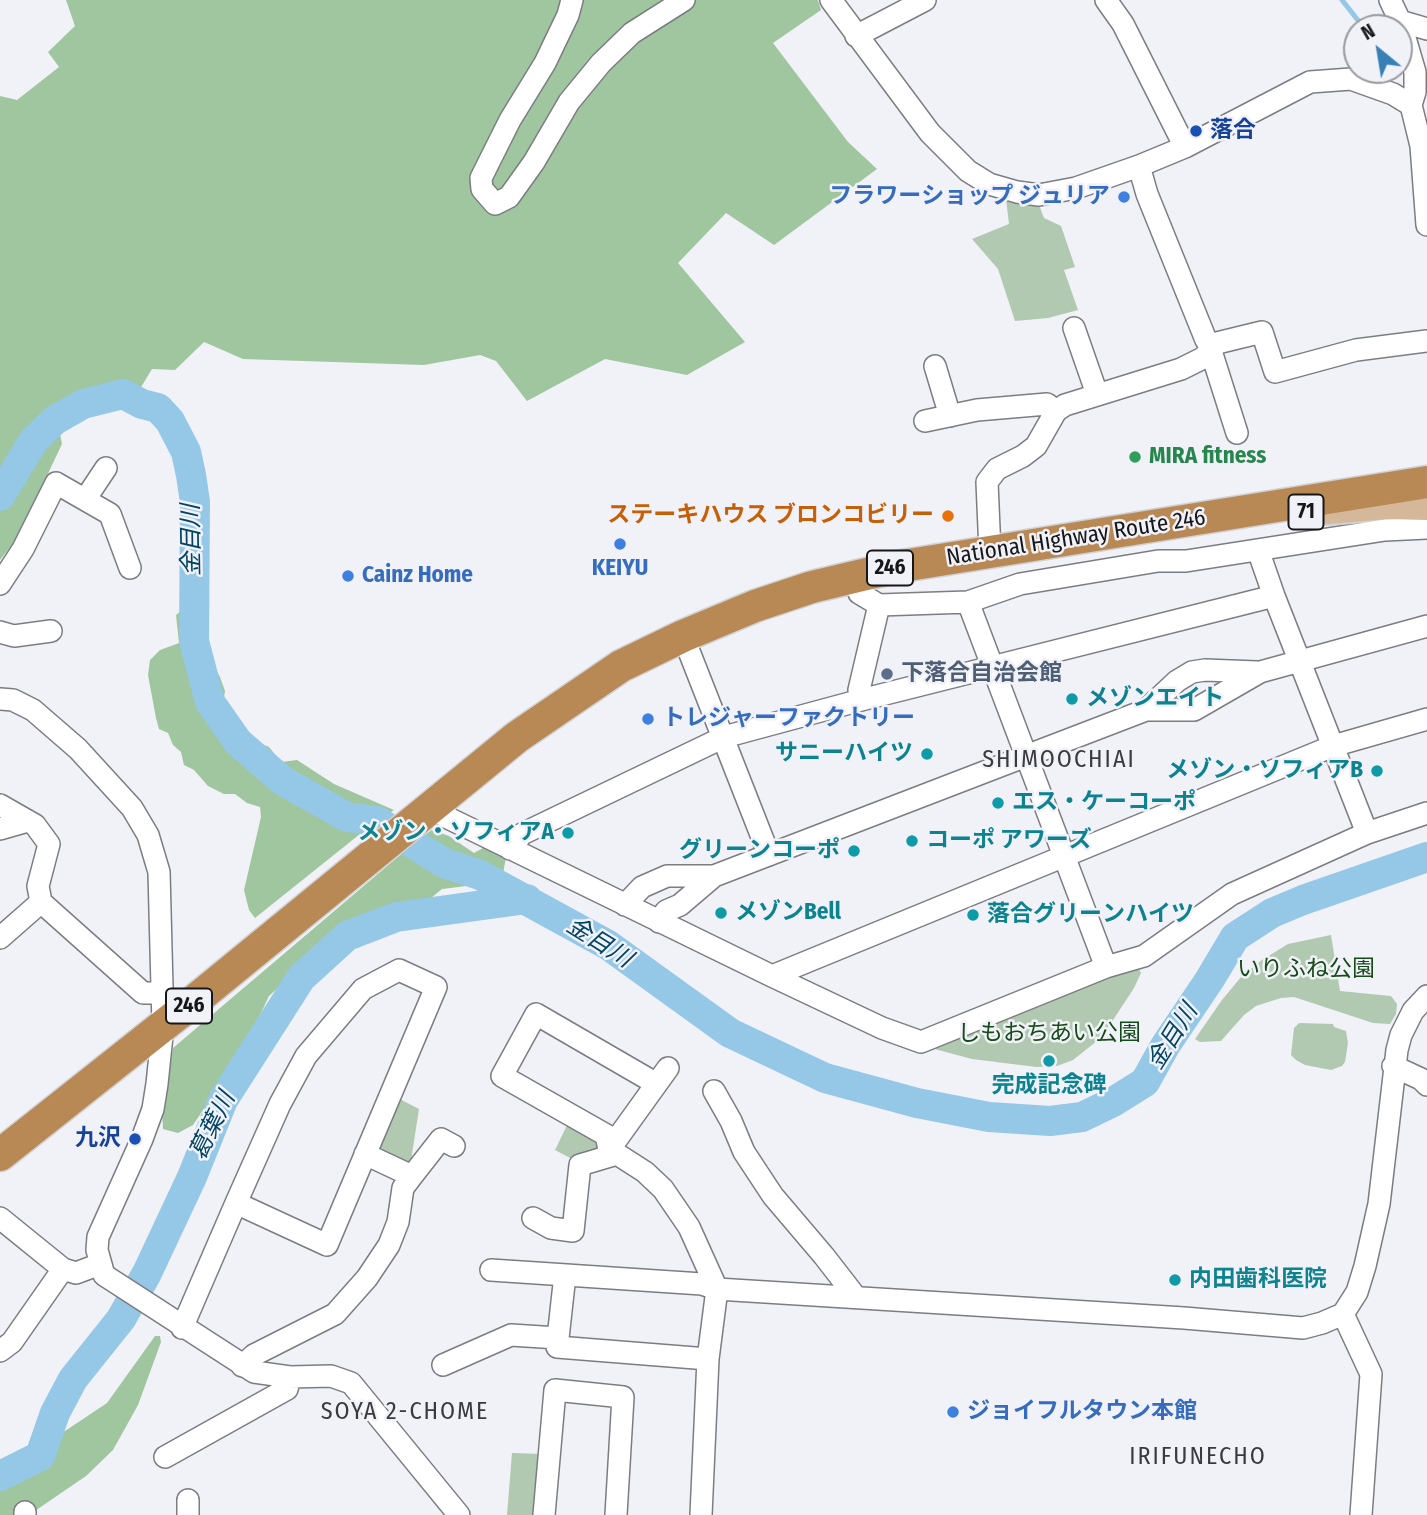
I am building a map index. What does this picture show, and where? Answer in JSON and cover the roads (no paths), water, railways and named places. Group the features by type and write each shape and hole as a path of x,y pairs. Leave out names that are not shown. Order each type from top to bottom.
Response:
{"highway":[{"name":"National Highway Route 246","path":"429,818 517,737 561,705 621,666 755,606 812,587 896,566 1427,482"},
{"name":"246","path":"0,1155 163,1026 374,852 429,818"}],"main road":[{"name":"71","path":"1342,496 1427,469"},
{"name":"71","path":"1186,521 1388,506 1427,507"}],"street":[{"path":"572,0 568,15 545,63 510,120 481,178 482,189 495,204 509,197 534,162 569,102 601,62 632,33 684,0"},
{"path":"831,0 930,133 968,171 989,184 1039,195 1076,188 1185,147 1310,82 1351,79 1393,94 1411,105"},
{"path":"856,36 925,0"},
{"path":"1106,0 1123,24 1185,147"},
{"path":"1413,65 1415,92 1411,105 1422,146 1427,225"},
{"path":"1139,166 1147,194 1206,340 1213,349 1237,433"},
{"path":"1074,328 1097,394"},
{"path":"990,552 987,481 997,469 1036,446 1056,411 1065,405 1181,369 1203,358 1217,343 1262,332 1275,372 1356,350 1427,341"},
{"path":"935,366 950,416"},
{"path":"925,421 976,410 1047,404 1056,411"},
{"path":"86,498 106,468"},
{"path":"0,584 23,549 57,483 110,514 130,568"},
{"path":"859,593 879,605 968,602 1020,584 1158,561 1186,561 1385,530 1427,528"},
{"path":"1258,550 1367,833"},
{"path":"510,849 522,834 724,737 1274,596"},
{"path":"968,602 1106,967"},
{"path":"860,700 859,690 879,605"},
{"path":"659,922 666,911 680,905 714,876 1026,755 1146,710 1194,710 1260,672 1427,626"},
{"path":"0,632 14,636 51,632"},
{"path":"683,636 769,855"},
{"path":"1146,710 1177,681 1192,672 1260,672"},
{"path":"0,699 13,700 33,710 78,749 132,808 148,835 159,872 163,1026 153,1110 122,1187 98,1237 97,1250 104,1275 254,1372 290,1377 331,1376 351,1383 460,1515"},
{"path":"772,976 1333,746 1427,719"},
{"path":"0,805 35,825 49,844 38,886 41,902 143,993 162,993"},
{"path":"429,818 510,849 882,1028 921,1042 1106,967 1144,956 1231,894 1367,833 1427,813"},
{"path":"0,829 28,821"},
{"path":"625,905 642,887 667,876 714,876"},
{"path":"0,938 41,902"},
{"path":"176,1324 236,1203 280,1104 306,1056 363,989 399,970 436,986 327,1245 236,1203"},
{"path":"491,1270 702,1284 717,1289 855,1296 1303,1328 1343,1314 1357,1292 1366,1266 1379,1204 1393,1066 1401,1035 1413,1011 1427,996"},
{"path":"533,1218 551,1228 573,1231 580,1165 613,1152 662,1075 536,1014 502,1076 606,1135 613,1152 645,1172 663,1189 689,1227 717,1289 708,1359 701,1515"},
{"path":"1393,1066 1427,1084"},
{"path":"713,1091 731,1121 744,1153 773,1196 855,1296"},
{"path":"242,1366 254,1355 335,1314 367,1278 388,1245 398,1222 402,1188 441,1139 454,1146"},
{"path":"365,1154 412,1176"},
{"path":"0,1218 63,1269 76,1273 100,1264"},
{"path":"0,1350 12,1342 63,1269"},
{"path":"565,1275 557,1347 708,1359"},
{"path":"1343,1314 1371,1374 1361,1515"},
{"path":"443,1365 459,1349 511,1335 558,1338"},
{"path":"165,1457 287,1389 290,1377"},
{"path":"544,1515 555,1390 623,1396 616,1515"}],"waterway":[{"path":"1342,0 1353,14"},
{"name":"金目川","path":"0,496 34,440 55,420 83,404 123,394 142,404 158,408 170,421 186,452 191,475 195,502 194,641 210,702 238,742 283,781 347,817 377,821 444,863 480,875 608,945 730,1033 825,1078 917,1103 989,1117 1050,1121 1082,1117 1145,1082 1235,937 1272,913 1303,900 1427,857"},
{"name":"葛葉川","path":"0,1476 40,1456 55,1413 73,1379 121,1319 147,1273 192,1177 223,1100 301,978 347,936 396,917 527,899"}],"place":[{"name":"落合","path":"1196,131"},
{"name":"フラワーショップ ジュリア","path":"1124,197"},
{"name":"MIRA fitness","path":"1135,457"},
{"name":"ステーキハウス ブロンコビリー","path":"948,516"},
{"name":"KEIYU","path":"620,544"},
{"name":"Cainz Home","path":"348,576"},
{"name":"下落合自治会館","path":"887,674"},
{"name":"メゾンエイト","path":"1072,699"},
{"name":"トレジャーファクトリー","path":"648,719"},
{"name":"サニーハイツ","path":"927,754"},
{"name":"メゾン・ソフィアB","path":"1377,771"},
{"name":"エス・ケーコーポ","path":"998,803"},
{"name":"メゾン・ソフィアA","path":"568,833"},
{"name":"コーポ アワーズ","path":"912,841"},
{"name":"グリーンコーポ","path":"854,851"},
{"name":"メゾンBell","path":"721,913"},
{"name":"落合グリーンハイツ","path":"973,915"},
{"name":"完成記念碑","path":"1049,1061"},
{"name":"九沢","path":"135,1139"},
{"name":"内田歯科医院","path":"1175,1280"},
{"name":"ジョイフルタウン本館","path":"953,1412"}],"district":[{"name":"SHIMOOCHIAI","path":"1059,760"},
{"name":"SOYA 2-CHOME","path":"405,1412"},
{"name":"IRIFUNECHO","path":"1198,1457"}],"park label":[{"name":"いりふね公園","path":"1306,970"},
{"name":"しもおちあい公園","path":"1049,1034"}]}
